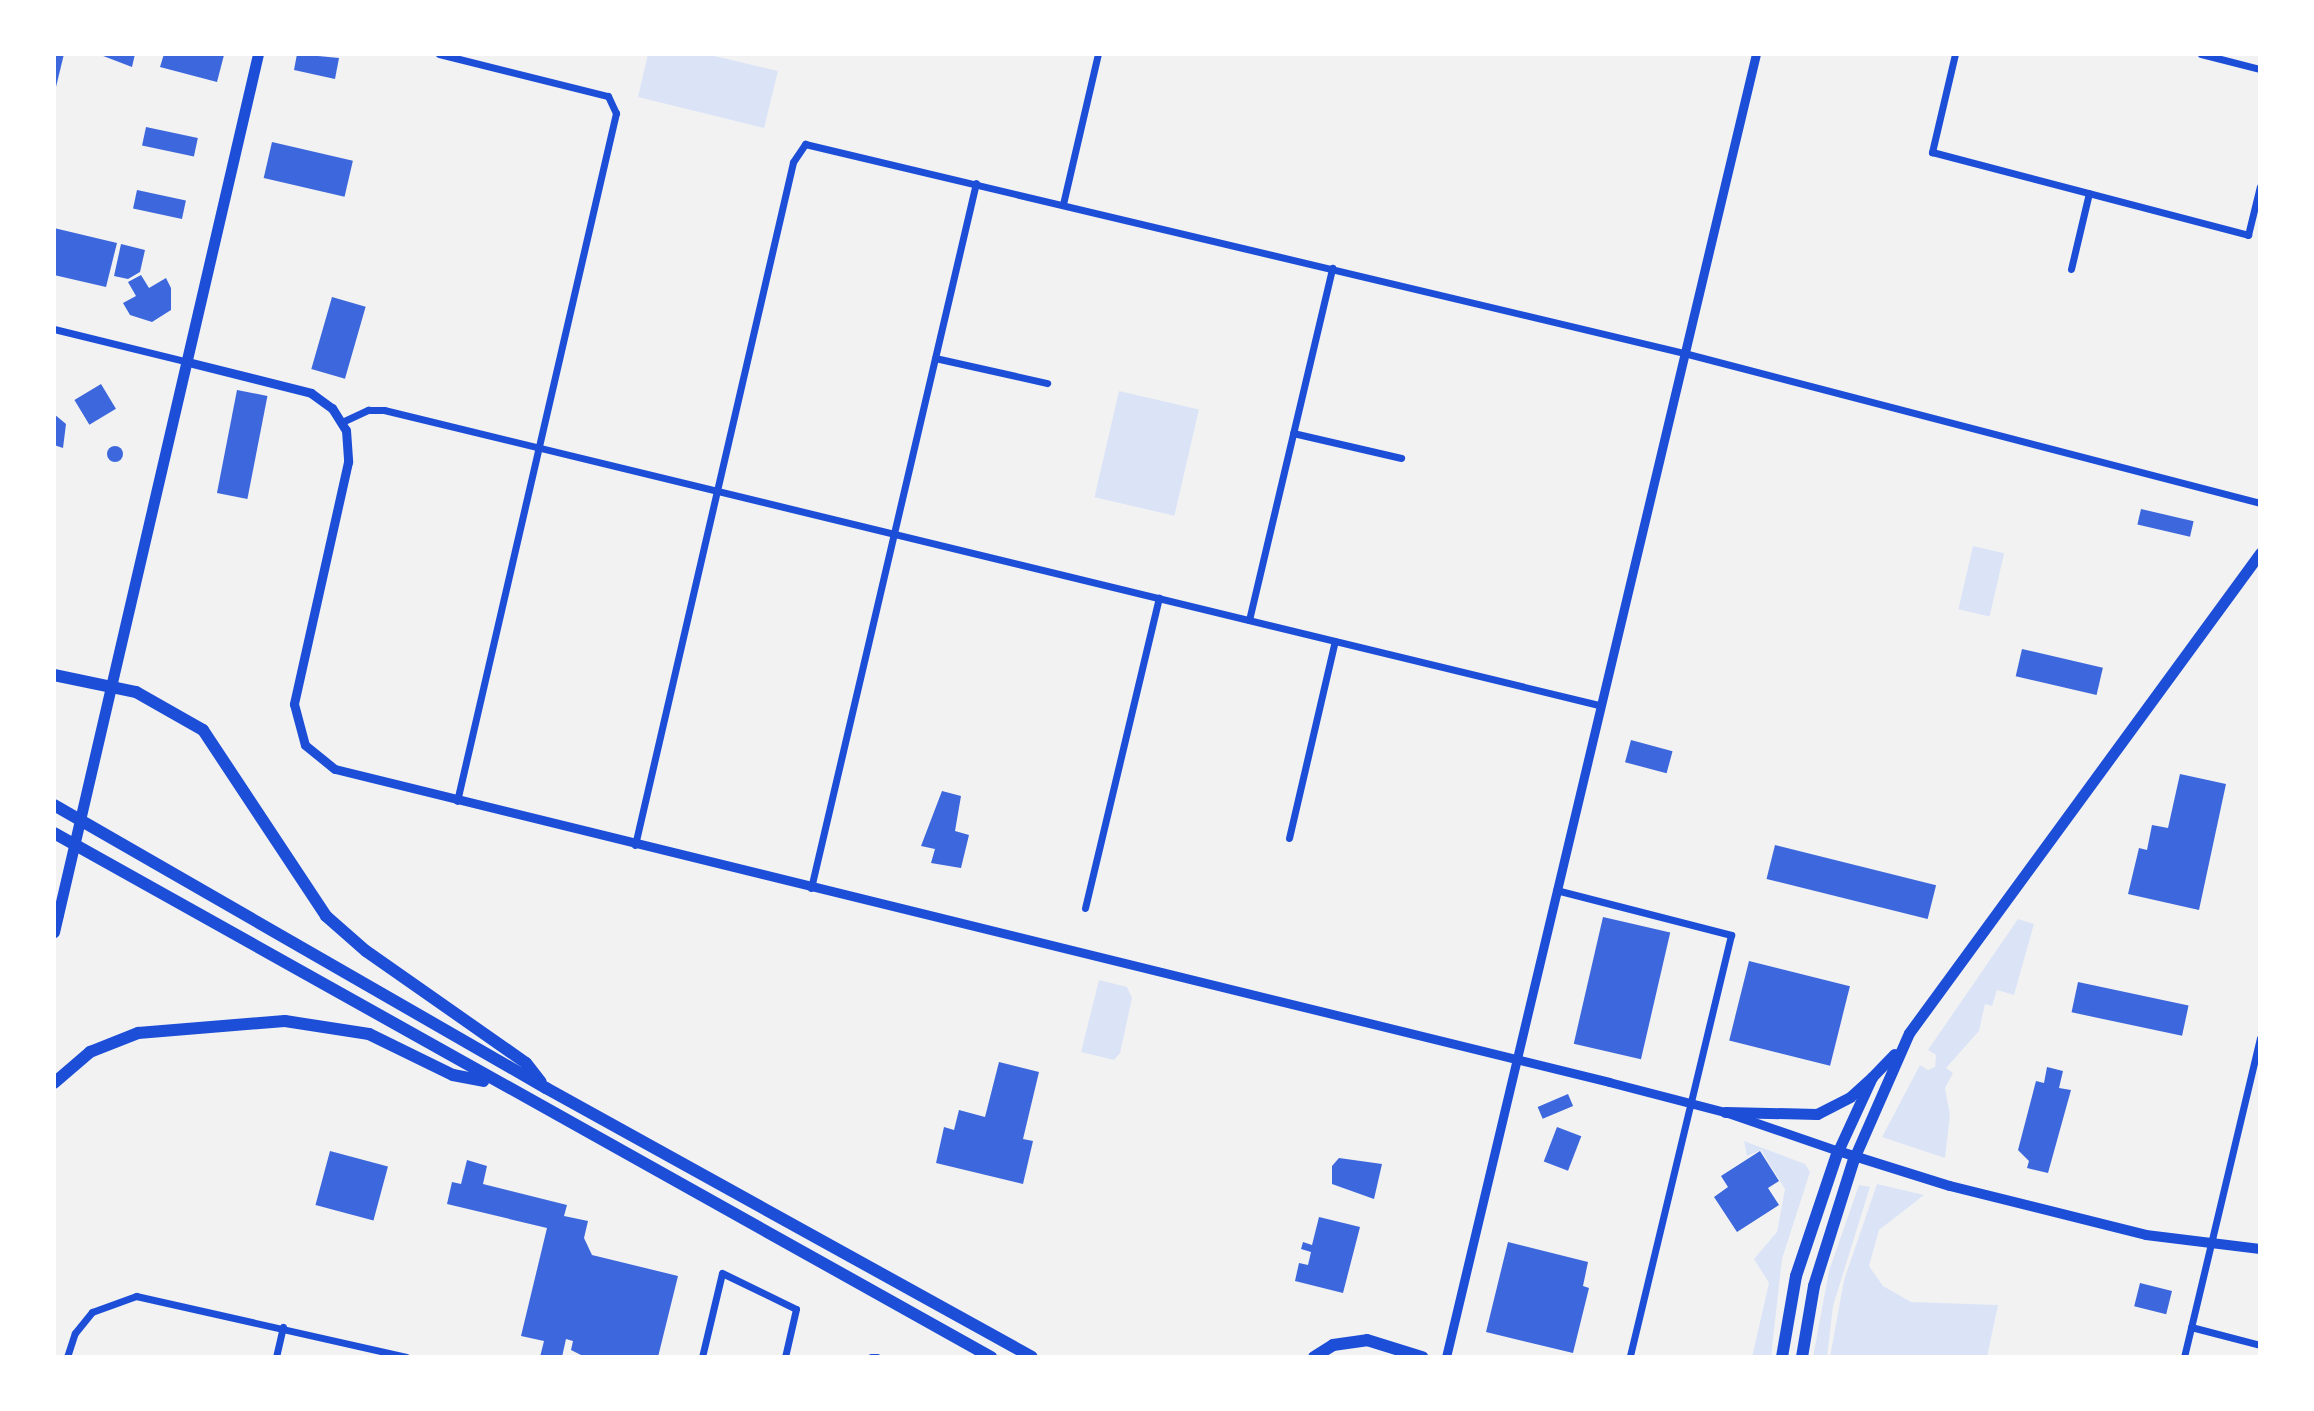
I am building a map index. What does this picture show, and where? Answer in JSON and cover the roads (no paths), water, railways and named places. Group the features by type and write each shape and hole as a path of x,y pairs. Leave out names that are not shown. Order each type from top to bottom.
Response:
{"highway":[{"path":"54,675 112,683 177,711 203,730 326,916 366,951 526,1063 546,1088"},
{"path":"54,805 546,1088 1032,1357"},
{"path":"54,833 60,840 496,1084 991,1357"},
{"path":"54,1083 90,1052 138,1033 302,1021 369,1034 453,1075 496,1084"},
{"path":"1782,1357 1796,1276 1838,1151"},
{"path":"1802,1357 1814,1286 1855,1156"},
{"path":"1314,1357 1333,1345 1367,1340 1422,1357"}],"main road":[{"path":"54,932 258,54"},
{"path":"1725,1112 1817,1114 1850,1097 1872,1077 1900,1047 2260,553"},
{"path":"1855,1156 1900,1047"},
{"path":"1872,1077 1838,1151 1950,1186 2132,1232 2260,1249"}],"street":[{"path":"439,54 608,96 615,104 615,119 457,801"},
{"path":"1063,204 1098,54"},
{"path":"1446,1357 1756,54"},
{"path":"1955,54 1932,152 2248,235 2260,186"},
{"path":"2201,54 2260,69"},
{"path":"635,845 800,148 820,146 1684,353 2260,503"},
{"path":"811,888 976,183"},
{"path":"2071,269 2089,193"},
{"path":"1249,620 1332,268"},
{"path":"54,329 311,393 342,422 348,462 294,697 297,725 311,752 342,772 1690,1103 1838,1151"},
{"path":"935,358 1047,383"},
{"path":"342,422 379,409 1599,705"},
{"path":"1293,433 1401,458"},
{"path":"1085,908 1159,598"},
{"path":"1289,838 1335,641"},
{"path":"1556,890 1731,935 1630,1357"},
{"path":"2184,1357 2260,1038"},
{"path":"702,1357 722,1273 796,1309 785,1357"},
{"path":"67,1357 75,1333 92,1312 136,1296 406,1357"},
{"path":"276,1357 283,1327"},
{"path":"2191,1327 2260,1345"}]}
